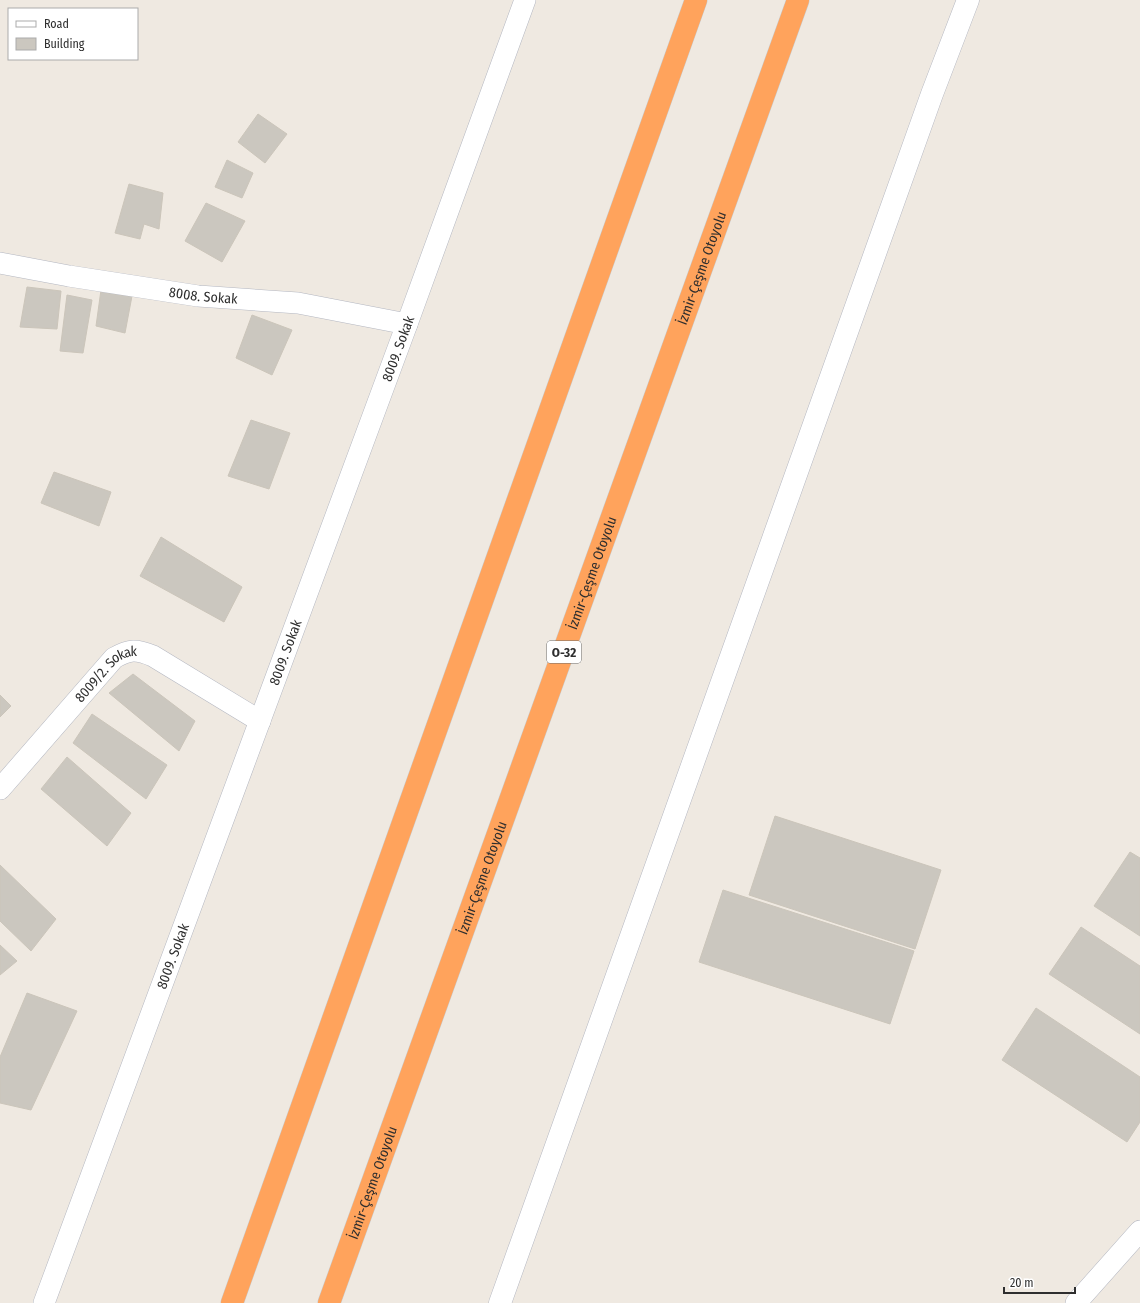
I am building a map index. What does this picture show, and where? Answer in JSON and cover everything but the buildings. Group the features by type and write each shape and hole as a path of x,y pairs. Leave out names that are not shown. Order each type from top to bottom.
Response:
{"highway":[{"path":"232,1303 696,0"},
{"name":"İzmir-Çeşme Otoyolu","path":"329,1303 798,0"}],"street":[{"name":"8009. Sokak","path":"44,1303 407,324 525,0"},
{"path":"500,1303 932,94 969,1"},
{"name":"8008. Sokak","path":"0,263 69,276 198,296 298,302 407,324"},
{"name":"8009/2. Sokak","path":"0,789 114,658 131,650 139,650 153,656 260,720"},
{"path":"1076,1303 1140,1231"}]}
